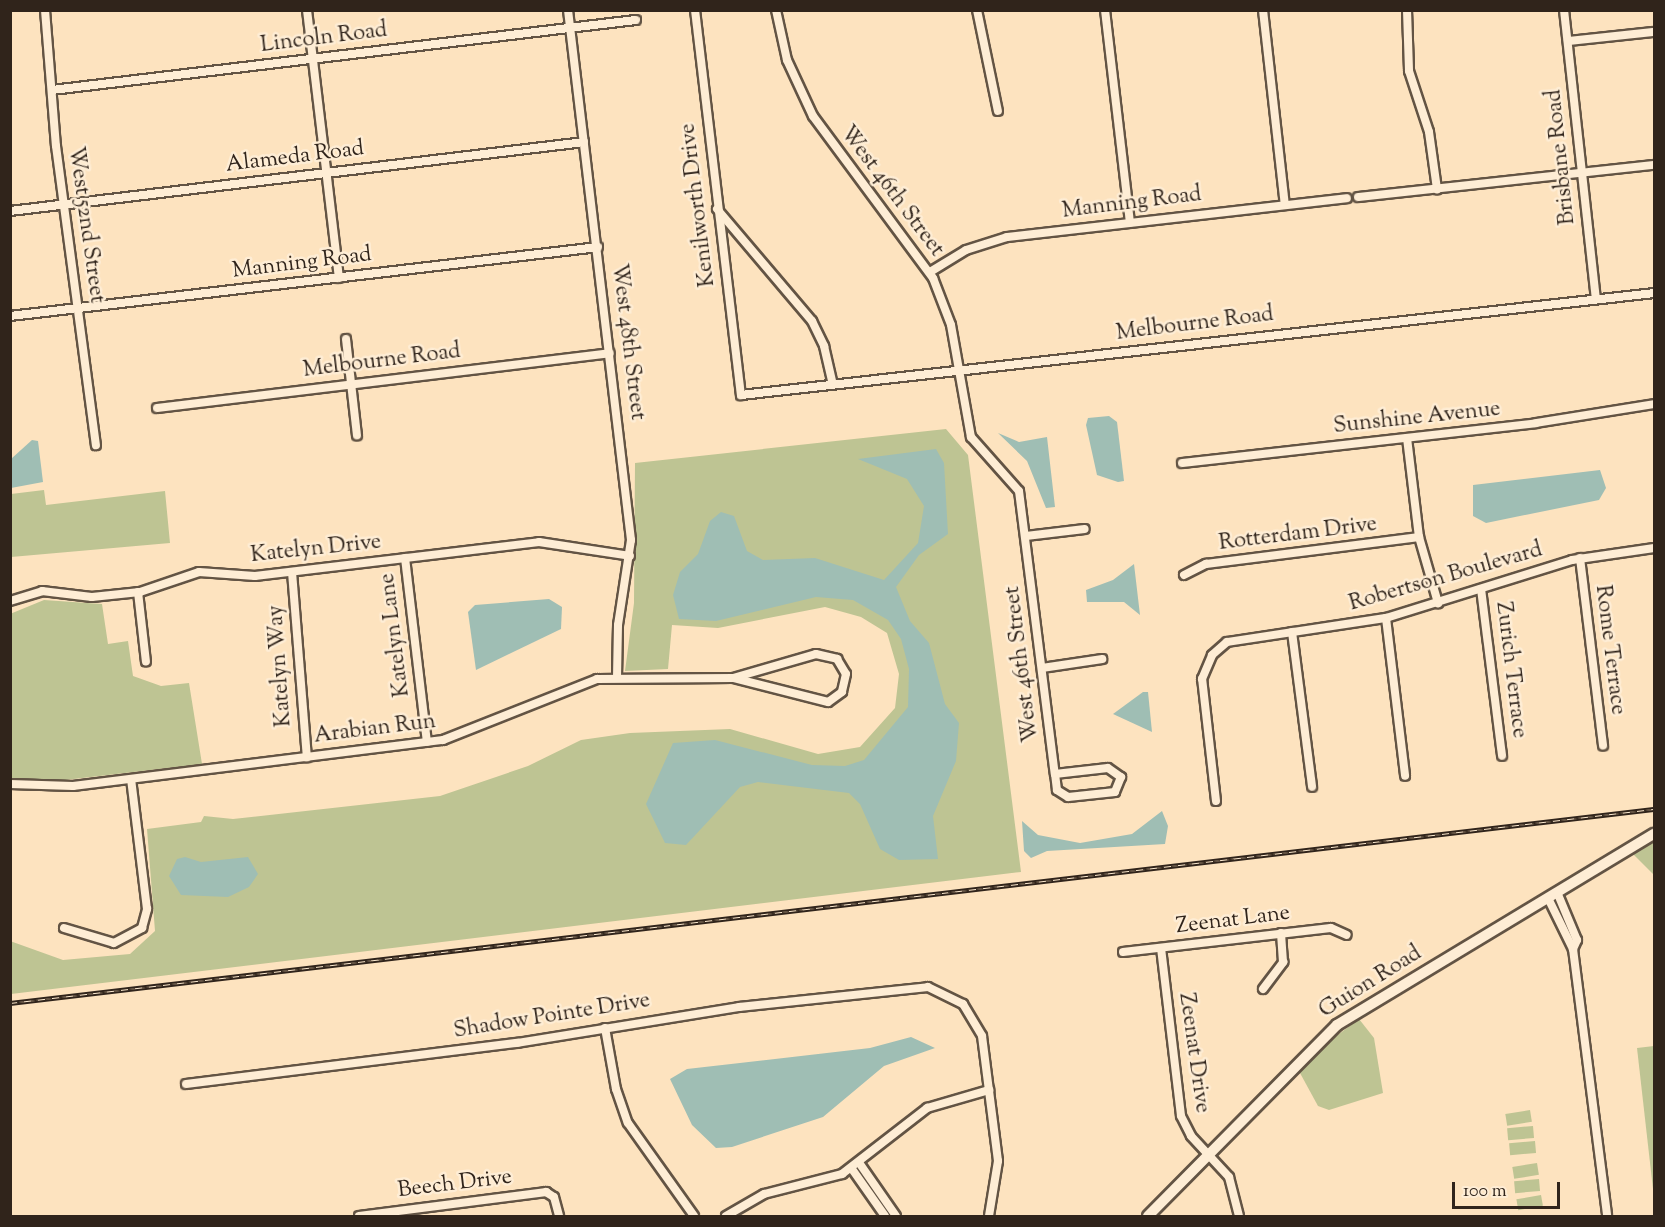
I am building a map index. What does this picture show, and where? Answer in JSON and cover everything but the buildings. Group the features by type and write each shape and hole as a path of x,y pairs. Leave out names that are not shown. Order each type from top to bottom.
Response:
{"street":[{"name":"West 52nd Street","path":"45,10 52,90 96,445"},
{"path":"307,10 339,278"},
{"name":"West 48th Street","path":"568,10 598,247 630,556 618,625 617,677"},
{"name":"West 46th Street","path":"776,10 787,60 813,116 930,272 951,325 971,437 1014,480 1026,536 1042,668 1055,774 1057,790 1065,797 1111,793 1121,782 1110,768 1055,774"},
{"path":"977,10 998,111"},
{"path":"1105,10 1130,223"},
{"path":"1263,10 1285,205"},
{"path":"1407,10 1409,71 1429,132 1437,189"},
{"name":"Brisbane Road","path":"1564,10 1596,299"},
{"name":"Kenilworth Drive","path":"695,11 741,395"},
{"name":"Lincoln Road","path":"52,90 636,20"},
{"path":"1568,40 1654,32"},
{"name":"Alameda Road","path":"10,211 584,142"},
{"path":"1358,197 1654,165"},
{"name":"Manning Road","path":"930,272 1000,238 1347,198"},
{"path":"717,209 812,321 825,346 832,382"},
{"name":"Manning Road","path":"10,316 79,310 598,247"},
{"name":"Melbourne Road","path":"741,395 832,382 1654,293"},
{"path":"346,339 357,435"},
{"name":"Melbourne Road","path":"157,408 610,353"},
{"name":"Sunshine Avenue","path":"1182,463 1407,438 1654,404"},
{"path":"1407,438 1419,537 1438,603"},
{"path":"1026,536 1085,529"},
{"name":"Rotterdam Drive","path":"1184,574 1206,564 1419,537"},
{"name":"Katelyn Drive","path":"10,601 42,591 92,597 138,592 199,572 253,576 541,542 630,556"},
{"name":"Robertson Boulevard","path":"1216,801 1202,683 1214,652 1237,638 1386,618 1580,558 1654,548"},
{"name":"Katelyn Lane","path":"405,558 427,742"},
{"name":"Rome Terrace","path":"1580,558 1603,746"},
{"name":"Katelyn Way","path":"292,572 307,757"},
{"name":"Zurich Terrace","path":"1481,589 1502,756"},
{"path":"138,592 146,662"},
{"path":"1386,618 1406,777"},
{"path":"1292,632 1312,787"},
{"name":"Arabian Run","path":"10,784 58,787 427,742 467,734 583,682 617,677 734,678 819,703 838,696 846,678 840,662 822,653 734,678"},
{"path":"1042,668 1102,659"},
{"path":"64,928 117,943 135,936 146,919 131,778"},
{"name":"Guion Road","path":"1148,1216 1337,1025 1654,834"},
{"path":"1553,895 1577,940 1573,949 1607,1216"},
{"name":"Zeenat Lane","path":"1123,952 1331,928 1347,935"},
{"path":"1263,989 1283,962 1281,933"},
{"name":"Zeenat Drive","path":"1161,948 1181,1116 1233,1185 1239,1216"},
{"name":"Shadow Pointe Drive","path":"186,1084 924,986 953,996 974,1017 990,1090"},
{"path":"605,1028 616,1089 628,1123 694,1216"},
{"path":"726,1216 764,1194 820,1183 852,1169 927,1108 990,1090 998,1167 989,1216"},
{"path":"860,1164 896,1216"},
{"path":"852,1169 885,1216"},
{"name":"Beech Drive","path":"359,1216 546,1192 554,1197 559,1216"}],"green space":[{"path":"946,429 968,455 1021,872 11,994 10,941 63,960 130,954 155,931 147,829 201,822 204,816 233,819 440,796 528,766 581,740 630,733 730,729 818,754 860,747 895,708 899,674 887,633 861,617 825,607 718,628 672,625 668,669 625,671 634,603 635,463"},
{"path":"44,490 46,505 165,491 170,543 11,557 11,494"},
{"path":"44,600 102,604 108,644 128,641 133,676 161,686 189,683 202,764 48,782 11,778 10,614"},
{"path":"1654,835 1654,875 1633,854"},
{"path":"1359,1019 1374,1038 1383,1093 1329,1110 1318,1106 1300,1073 1316,1051"},
{"path":"1654,1046 1654,1198 1637,1048"},
{"path":"1530,1110 1532,1122 1507,1126 1505,1114"},
{"path":"1533,1126 1534,1138 1508,1140 1507,1128"},
{"path":"1535,1141 1536,1153 1510,1155 1509,1143"},
{"path":"1537,1163 1539,1175 1514,1179 1512,1167"},
{"path":"1539,1179 1540,1191 1515,1193 1514,1181"},
{"path":"1541,1195 1543,1206 1518,1210 1516,1199"}],"water":[{"path":"1109,416 1117,422 1124,481 1118,482 1097,475 1086,425 1088,418"},
{"path":"998,433 1019,442 1047,437 1055,507 1046,508 1027,461"},
{"path":"32,440 38,441 43,482 11,488 11,459"},
{"path":"936,449 944,463 948,534 919,555 896,587 910,621 929,643 945,704 959,723 956,761 933,816 938,859 899,860 880,849 860,804 849,793 758,782 740,787 686,845 665,843 646,804 673,743 715,740 812,765 845,766 864,760 908,707 909,669 901,639 888,620 853,600 816,597 716,621 679,619 673,595 680,572 698,554 710,521 721,512 734,516 747,551 763,560 815,558 884,580 918,543 924,506 907,479 858,459"},
{"path":"1600,470 1606,488 1599,500 1486,523 1473,516 1473,485"},
{"path":"1134,564 1140,615 1124,602 1087,602 1086,590 1113,580"},
{"path":"549,599 562,607 561,629 476,670 468,612 475,605"},
{"path":"1143,692 1148,692 1152,732 1113,714"},
{"path":"1162,811 1168,826 1165,844 1047,851 1031,858 1024,851 1022,821 1038,835 1080,843 1132,834"},
{"path":"185,857 201,862 248,857 258,874 249,887 228,897 181,895 169,876 177,859"},
{"path":"911,1037 935,1048 884,1066 823,1117 732,1147 716,1148 692,1125 670,1079 687,1069 870,1048"}],"railway":[{"path":"10,1003 1654,809"}]}
